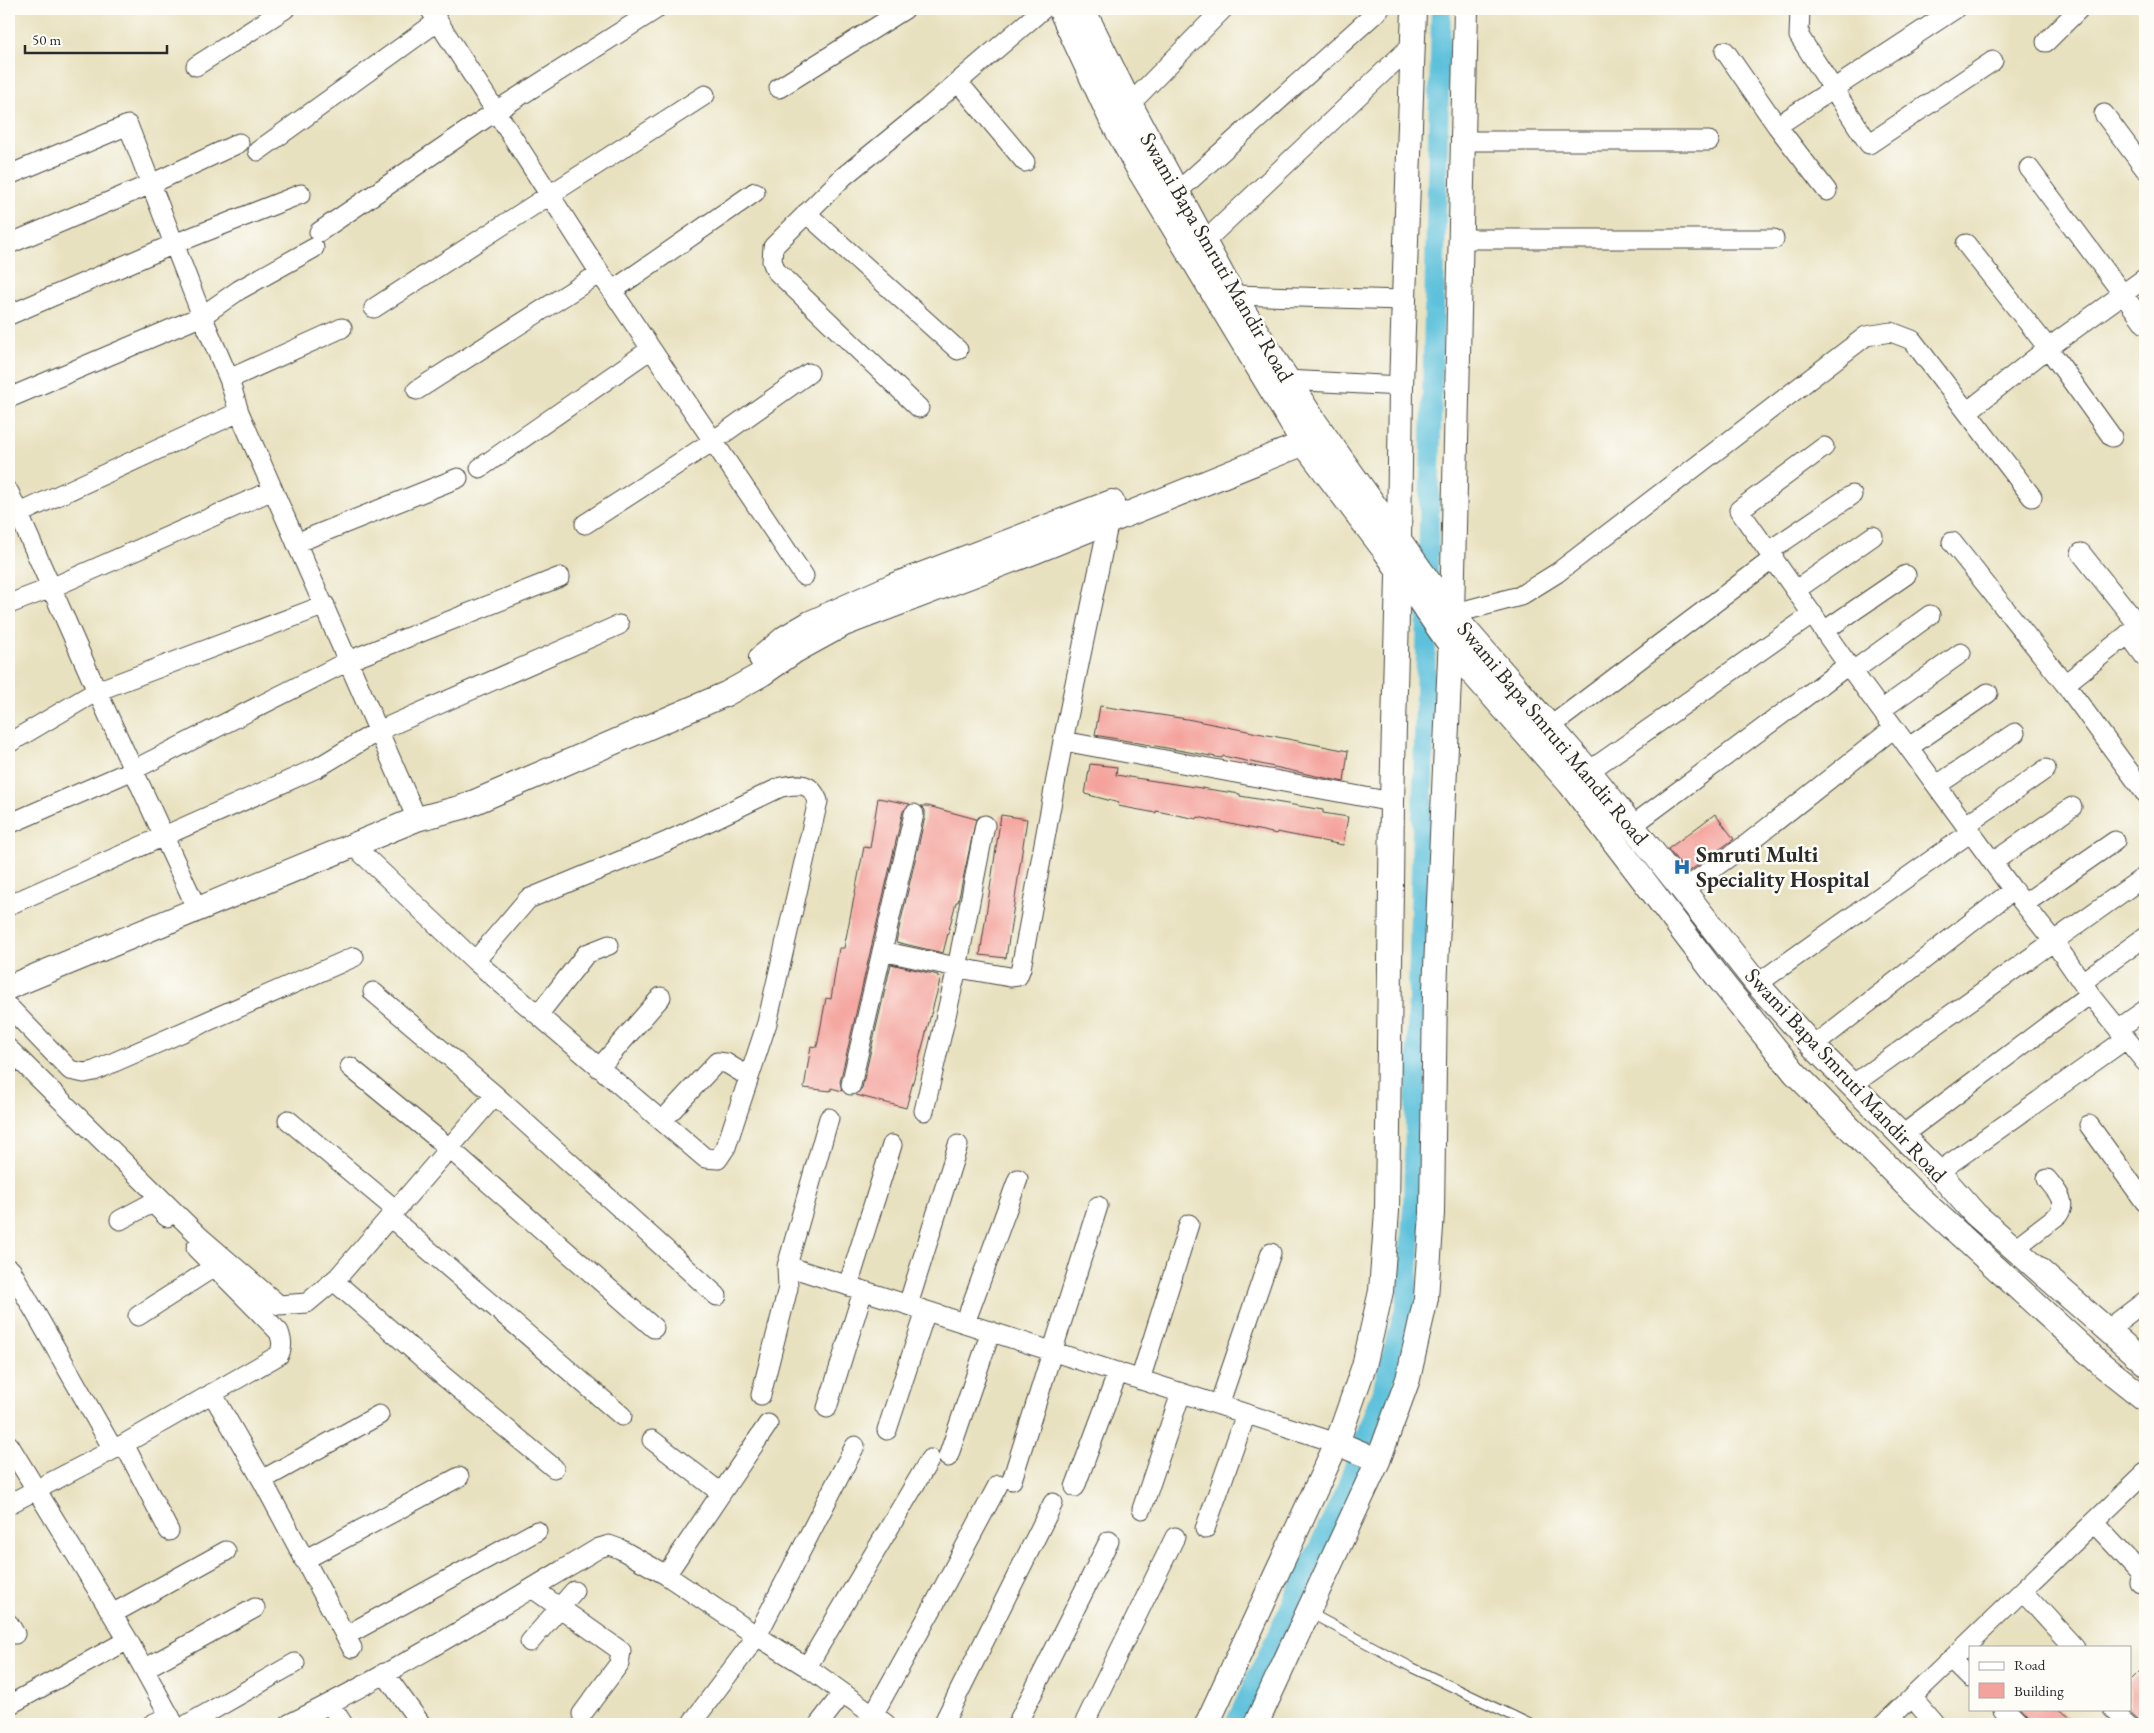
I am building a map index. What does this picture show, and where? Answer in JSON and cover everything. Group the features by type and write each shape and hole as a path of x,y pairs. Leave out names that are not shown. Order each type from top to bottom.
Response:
{"street":[{"path":"196,66 285,9"},
{"path":"779,88 904,9"},
{"path":"919,408 776,271 772,261 773,247 843,177 1043,9"},
{"path":"1060,9 1111,119 1139,170 1398,570 1460,659 1570,784 1716,975 1795,1073 1911,1190 2101,1364 2145,1399"},
{"name":"Swami Bapa Smruti Mandir Road","path":"1084,9 1130,104 1233,295 1286,380 1309,433 1399,540 1452,614 1589,771 1633,825 1757,984 1813,1046 1938,1172 1975,1214 2145,1363"},
{"path":"1130,104 1223,9"},
{"path":"1177,192 1380,9"},
{"path":"1207,1724 1337,1443 1364,1366 1381,1292 1387,1211 1392,802 1401,386 1414,9"},
{"path":"1256,1724 1378,1460 1408,1379 1426,1298 1432,1212 1435,990 1452,614 1466,9"},
{"path":"1800,9 1799,36 1869,144 1994,61"},
{"path":"1777,126 1955,9"},
{"path":"2046,42 2079,9"},
{"path":"9,398 202,316 316,240 496,111 655,10"},
{"path":"258,151 434,15 600,273 804,576"},
{"path":"1205,241 1412,44"},
{"path":"1725,51 1777,126 1827,191"},
{"path":"958,82 1025,162"},
{"path":"374,308 705,95"},
{"path":"2104,114 2145,169"},
{"path":"9,175 128,125 202,316 229,379 240,412 273,490 378,731 426,816"},
{"path":"1463,141 1709,141"},
{"path":"9,244 151,184 239,143"},
{"path":"2029,168 2124,293 2145,324"},
{"path":"612,291 755,192"},
{"path":"9,315 174,244 301,194"},
{"path":"806,213 958,350"},
{"path":"1460,239 1774,239"},
{"path":"1966,244 2048,348 2112,437"},
{"path":"416,390 600,273"},
{"path":"1967,412 2048,348 2145,278"},
{"path":"1233,295 1404,300"},
{"path":"229,379 342,328"},
{"path":"1452,614 1520,596 1557,573 1866,336 1891,332 1912,340 2032,497"},
{"path":"480,468 651,348"},
{"path":"585,524 713,441 809,373"},
{"path":"1286,380 1401,386"},
{"path":"18,514 240,412"},
{"path":"9,987 426,816 463,807 726,694 764,664 795,651 844,624 1031,553 1109,512 1309,433"},
{"path":"1824,447 1739,510 1850,668 2018,897 2054,942 2086,988 2145,1062"},
{"path":"296,543 458,478"},
{"path":"9,604 51,588 273,490"},
{"path":"9,492 97,691 197,909"},
{"path":"1550,726 1771,554 1852,495"},
{"path":"882,952 957,968 1010,977 1018,976 1109,512"},
{"path":"1796,590 1873,536"},
{"path":"1952,542 2064,684 2145,793"},
{"path":"2081,553 2137,627 2145,657"},
{"path":"1824,631 1906,575"},
{"path":"9,824 133,770 348,661 560,577"},
{"path":"9,743 97,691 324,605"},
{"path":"1589,771 1813,614"},
{"path":"1633,825 1850,668 1930,615"},
{"path":"9,904 317,768 378,731 619,625"},
{"path":"2064,684 2137,627"},
{"path":"1881,710 1961,653"},
{"path":"1909,747 1988,693"},
{"path":"1683,890 1747,844 1894,728"},
{"path":"1937,785 2015,733"},
{"path":"1063,741 1392,802"},
{"path":"1757,984 1969,829 2046,769"},
{"path":"353,846 475,961 599,1068 705,1158 718,1159 726,1147 767,1023 818,801 814,791 802,784 781,787 666,842 528,899 475,961"},
{"path":"1993,862 2072,807"},
{"path":"851,1085 914,814"},
{"path":"924,1111 957,968 985,825"},
{"path":"1813,1046 2018,897 2115,841"},
{"path":"1852,1086 2141,880"},
{"path":"1901,1136 2086,988 2145,937"},
{"path":"538,1015 586,954 609,945"},
{"path":"9,1007 70,1070 84,1073 94,1071 354,958"},
{"path":"374,992 495,1095 717,1296"},
{"path":"599,1068 661,997"},
{"path":"1938,1172 2122,1034 2145,1010"},
{"path":"9,1049 166,1210 214,1267 278,1332 282,1340 282,1348 278,1355 119,1446 9,1504"},
{"path":"662,1121 717,1062 726,1063 749,1077"},
{"path":"350,1067 449,1148 654,1328"},
{"path":"120,1220 150,1204 157,1206 166,1210 200,1237 279,1305 307,1303 334,1281 495,1095"},
{"path":"761,1395 788,1288 787,1266 829,1118"},
{"path":"288,1120 622,1416"},
{"path":"2089,1125 2145,1202"},
{"path":"827,1408 892,1145"},
{"path":"887,1430 958,1145"},
{"path":"965,1323 1018,1178"},
{"path":"2015,1248 2058,1215 2062,1209 2063,1202 2047,1180"},
{"path":"289,1724 330,1704 598,1548 609,1545 620,1549 666,1575 807,1667 879,1720 932,1609 1005,1482 1052,1351 1098,1206"},
{"path":"1140,1380 1190,1224"},
{"path":"1219,1405 1271,1253"},
{"path":"787,1266 1337,1443 1378,1460"},
{"path":"138,1316 214,1267"},
{"path":"11,1270 169,1531"},
{"path":"334,1281 442,1375 554,1468"},
{"path":"2107,1330 2145,1301"},
{"path":"807,1667 939,1458 990,1331"},
{"path":"1075,1487 1118,1372"},
{"path":"212,1393 262,1480 349,1642 537,1531"},
{"path":"1142,1509 1181,1393"},
{"path":"1205,1529 1246,1414"},
{"path":"262,1480 379,1415"},
{"path":"666,1575 768,1424"},
{"path":"652,1440 721,1493"},
{"path":"9,1445 128,1640 172,1720 152,1724"},
{"path":"691,1724 757,1636 855,1446"},
{"path":"1884,1724 2145,1474"},
{"path":"304,1560 459,1477"},
{"path":"943,1724 1053,1503"},
{"path":"2094,1523 2138,1570 2140,1574 2139,1582"},
{"path":"1084,1724 1175,1537"},
{"path":"1017,1724 1109,1541"},
{"path":"112,1614 226,1551"},
{"path":"532,1588 621,1651 619,1664 582,1714"},
{"path":"530,1642 574,1591"},
{"path":"2023,1591 2073,1646"},
{"path":"144,1669 255,1608"},
{"path":"9,1705 128,1640"},
{"path":"1951,1659 1969,1677"},
{"path":"188,1724 294,1663"},
{"path":"384,1673 421,1724"},
{"path":"819,1724 843,1693"},
{"path":"1912,1697 1935,1724"},
{"path":"330,1704 343,1724"},
{"path":"2004,1710 2018,1724"},
{"path":"2115,1710 2131,1724"}],"lane":[{"path":"1308,1612 1413,1668 1530,1724"}],"building":[{"path":"1100,706 1187,719 1348,751 1344,782 1223,756 1222,758 1095,735"},
{"path":"1090,764 1117,767 1116,775 1240,794 1240,796 1323,810 1323,813 1348,817 1343,845 1277,832 1277,834 1198,817 1197,819 1118,806 1119,803 1085,794"},
{"path":"878,798 910,804 903,811 840,1082 842,1091 831,1088 831,1091 804,1088 811,1046 817,1047 826,998 831,999 839,948 844,948 864,847 870,848"},
{"path":"921,806 928,806 976,819 958,902 956,902 943,953 896,942 925,817 925,810"},
{"path":"1715,814 1734,839 1687,873 1668,849"},
{"path":"1001,815 1027,819 1006,958 980,955"},
{"path":"891,964 941,977 906,1108 856,1095 862,1088"},
{"path":"2145,1667 2145,1724 2142,1724 2139,1716 2132,1710 2132,1680"},
{"path":"2020,1710 2057,1710 2078,1724 2032,1724"}],"waterway":[{"path":"1235,1724 1346,1489 1381,1394 1406,1305 1413,1207 1441,9"}],"place":[{"name":"Smruti Multi Speciality Hospital","path":"1682,867"}]}
